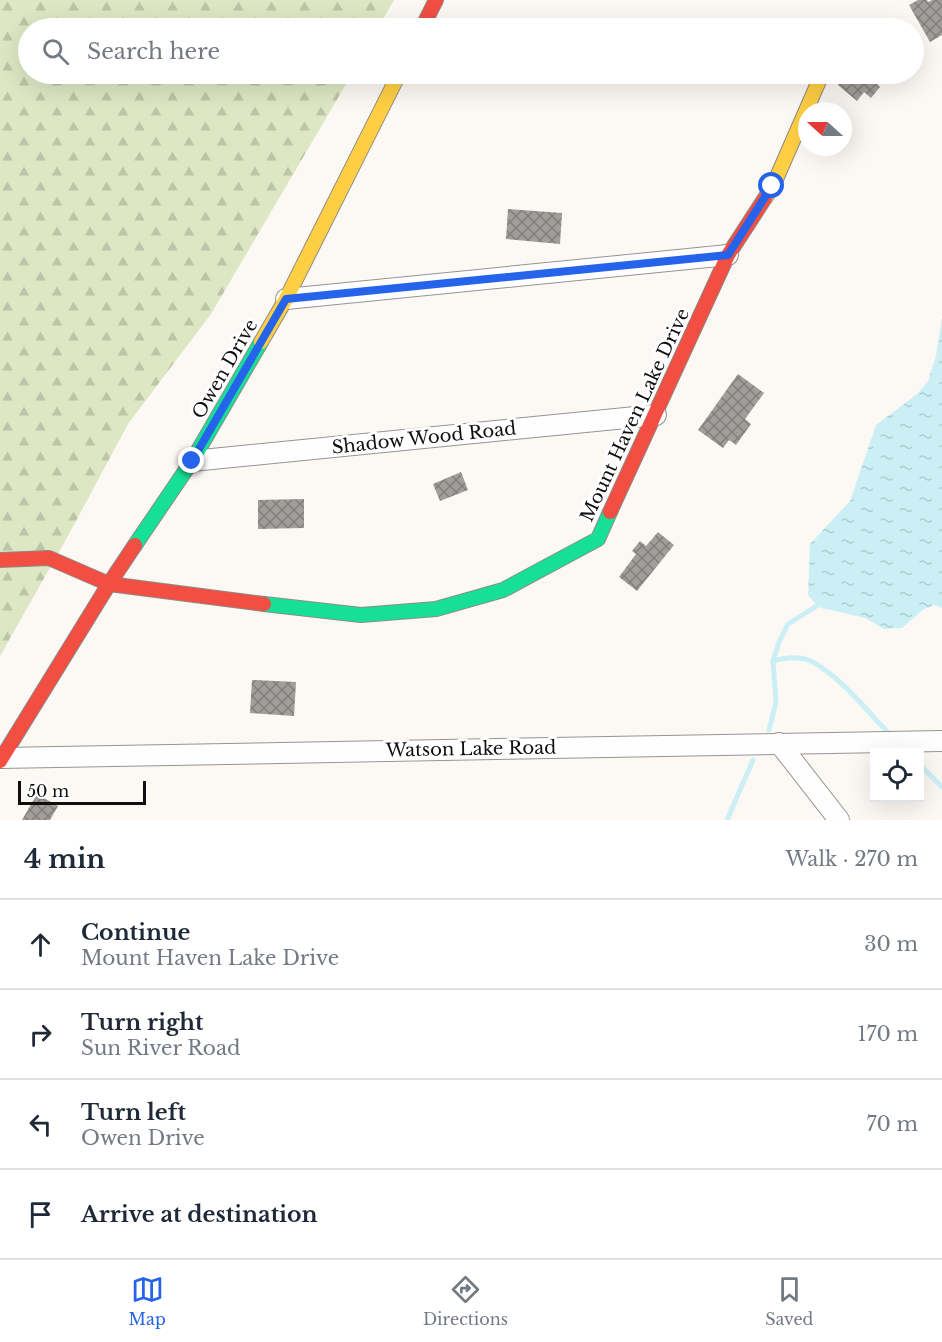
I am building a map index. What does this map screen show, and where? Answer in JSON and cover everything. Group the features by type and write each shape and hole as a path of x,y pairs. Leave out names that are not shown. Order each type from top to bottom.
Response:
{"street":[{"path":"427,18 436,0"},
{"name":"Owen Drive","path":"1,759 109,584 192,461 286,299 394,84"},
{"name":"Mount Haven Lake Drive","path":"0,560 50,558 109,584 361,615 436,609 503,590 598,539 728,255 772,186 818,84"},
{"path":"286,299 728,255"},
{"name":"Shadow Wood Road","path":"192,461 656,415"},
{"name":"Watson Lake Road","path":"1,759 942,741"},
{"path":"779,743 839,820"}],"green space":[{"path":"0,0 394,0 384,18 18,18 18,84 346,84 211,314 128,424 0,656"}],"water":[{"path":"942,317 942,608 935,605 924,609 902,628 884,629 865,618 818,607 808,595 810,544 850,501 876,425 917,394 928,381 936,356"}],"building":[{"path":"918,0 928,2 942,0 942,35 930,42 924,31 924,18 916,18 909,5"},
{"path":"877,84 880,87 871,98 864,92 857,101 838,85"},
{"path":"508,209 562,213 560,244 506,239"},
{"path":"738,374 764,393 745,419 751,424 736,445 729,440 723,448 698,430"},
{"path":"461,472 468,490 440,501 433,484"},
{"path":"304,499 304,528 258,529 258,500"},
{"path":"658,532 674,545 637,591 619,577 636,554 632,551 640,541 646,546"},
{"path":"252,680 296,682 294,716 250,713"},
{"path":"37,794 58,806 50,820 22,820"}],"waterway":[{"path":"769,730 776,702 773,661 779,642 788,624 823,602"},
{"path":"773,661 787,658 802,658 811,661 853,695 891,736"},
{"path":"727,820 753,760"},
{"path":"924,769 942,787"}],"traffic: fast":[{"path":"135,545 192,461 261,342"},
{"path":"264,604 361,615 436,609 503,590 598,539 610,512"}],"traffic: slow":[{"path":"261,342 286,299 394,84"},
{"path":"765,198 773,186 818,84"}],"traffic: jam":[{"path":"427,18 436,0"},
{"path":"610,512 728,255 765,198"},
{"path":"0,761 135,545"},
{"path":"0,560 49,558 109,584 264,604"}],"route":[{"path":"192,461 286,299 728,255 772,186"}]}
